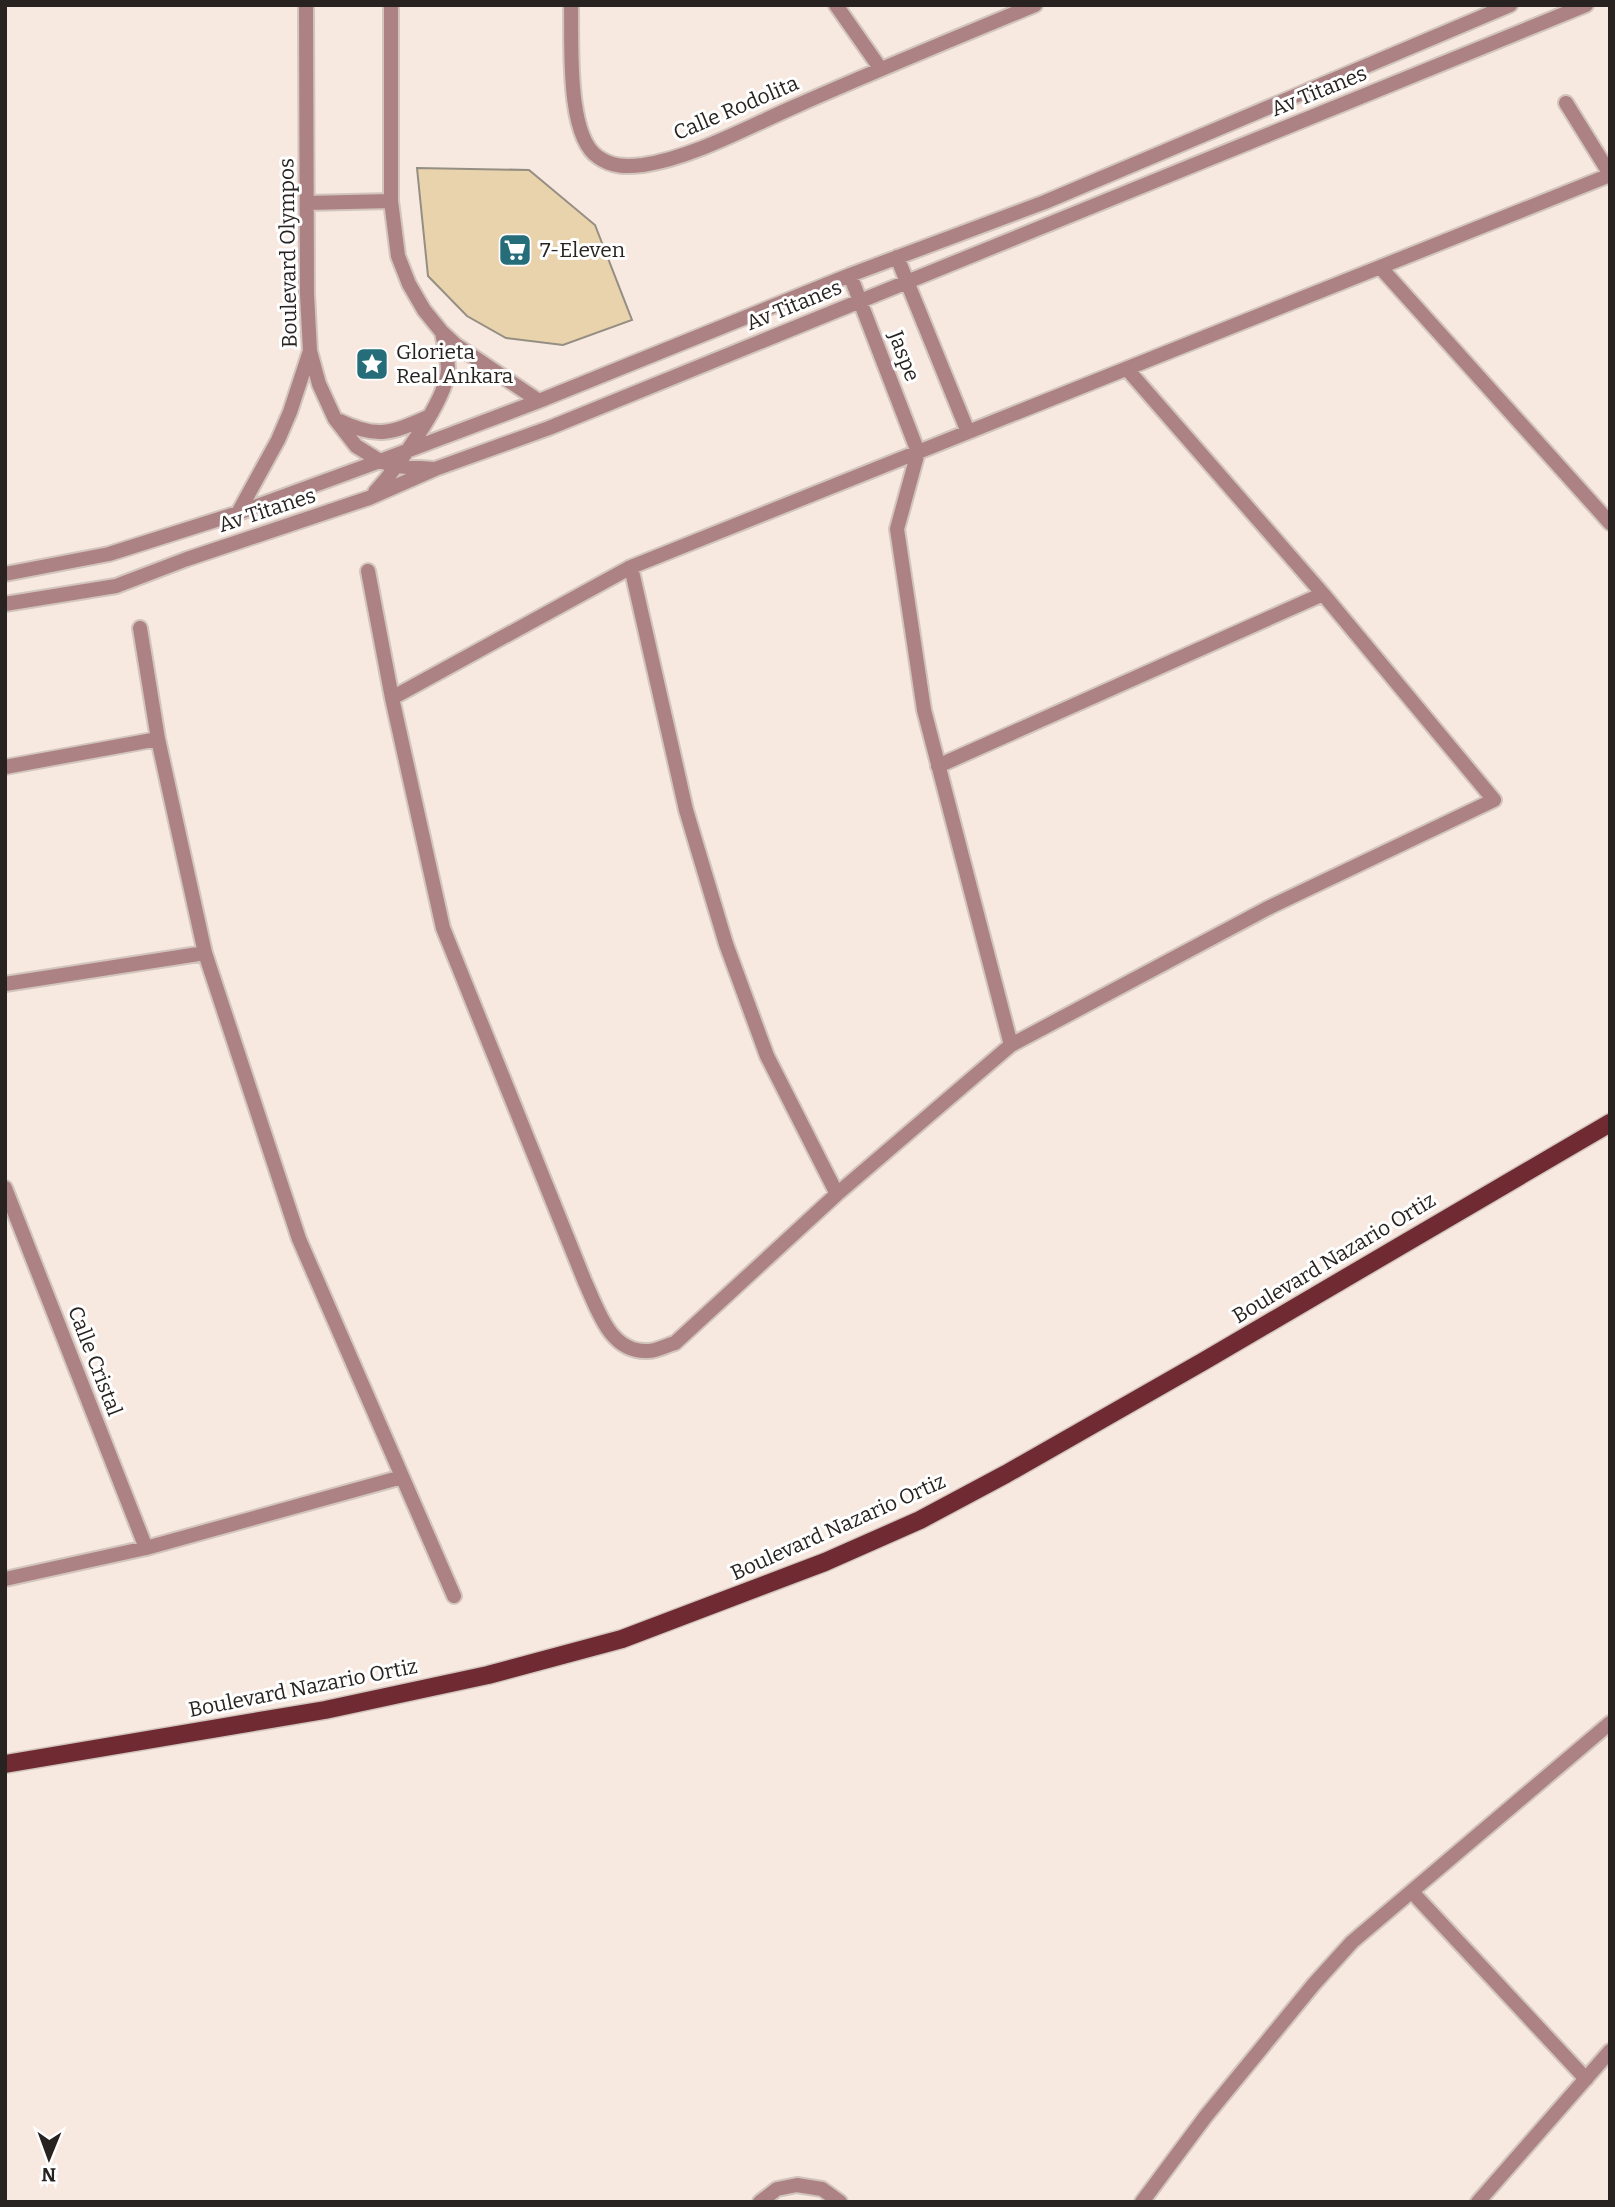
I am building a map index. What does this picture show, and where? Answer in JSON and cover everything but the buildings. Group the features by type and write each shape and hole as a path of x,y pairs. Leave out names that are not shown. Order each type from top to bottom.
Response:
{"main road":[{"name":"Boulevard Nazario Ortiz","path":"5,1764 325,1710 488,1675 622,1639 786,1577 920,1520 1006,1474 1610,1123"}],"street":[{"name":"Boulevard Olympos","path":"306,5 310,351 319,384 335,419 356,446 380,461 395,466 435,469"},
{"path":"391,5 391,201 398,256 405,275 424,310 441,331 456,345 539,401"},
{"name":"Calle Rodolita","path":"571,5 573,95 580,133 595,156 618,167 645,165 685,154 880,68 1035,5"},
{"path":"836,5 880,68"},
{"name":"Av Titanes","path":"5,574 108,554 238,513 539,401 850,275 1045,202 1510,5"},
{"name":"Av Titanes","path":"5,604 116,586 187,559 369,498 435,469 549,428 1586,5"},
{"path":"392,698 631,567 1610,175 1566,103"},
{"path":"307,203 391,201"},
{"name":"Jaspe","path":"897,257 968,432"},
{"path":"1380,267 1610,523"},
{"name":"Jaspe","path":"850,275 918,452"},
{"path":"369,498 392,474 440,398 448,371 441,331"},
{"path":"238,513 282,430 310,351"},
{"path":"368,571 392,698 443,928 606,1328 622,1345 648,1351 675,1343 837,1194 1011,1045 1270,907 1494,800 1323,594 1127,369"},
{"path":"335,419 358,430 394,432 428,417"},
{"path":"918,452 897,529 924,710 1011,1045"},
{"path":"631,567 686,810 726,944 767,1056 837,1194"},
{"path":"938,766 1323,594"},
{"path":"140,628 158,739 205,953 299,1239 454,1596"},
{"path":"5,767 158,739"},
{"path":"5,984 205,953"},
{"name":"Calle Cristal","path":"5,1188 146,1548"},
{"path":"5,1579 146,1548 402,1477"},
{"path":"1142,2202 1206,2116 1314,1984 1352,1942 1610,1723"},
{"path":"1412,1892 1586,2079"},
{"path":"1478,2202 1610,2050"},
{"path":"760,2202 777,2189 797,2185 822,2189 841,2202"}],"place":[{"name":"7-Eleven","path":"515,250"},
{"name":"Glorieta Real Ankara","path":"372,364"}]}
